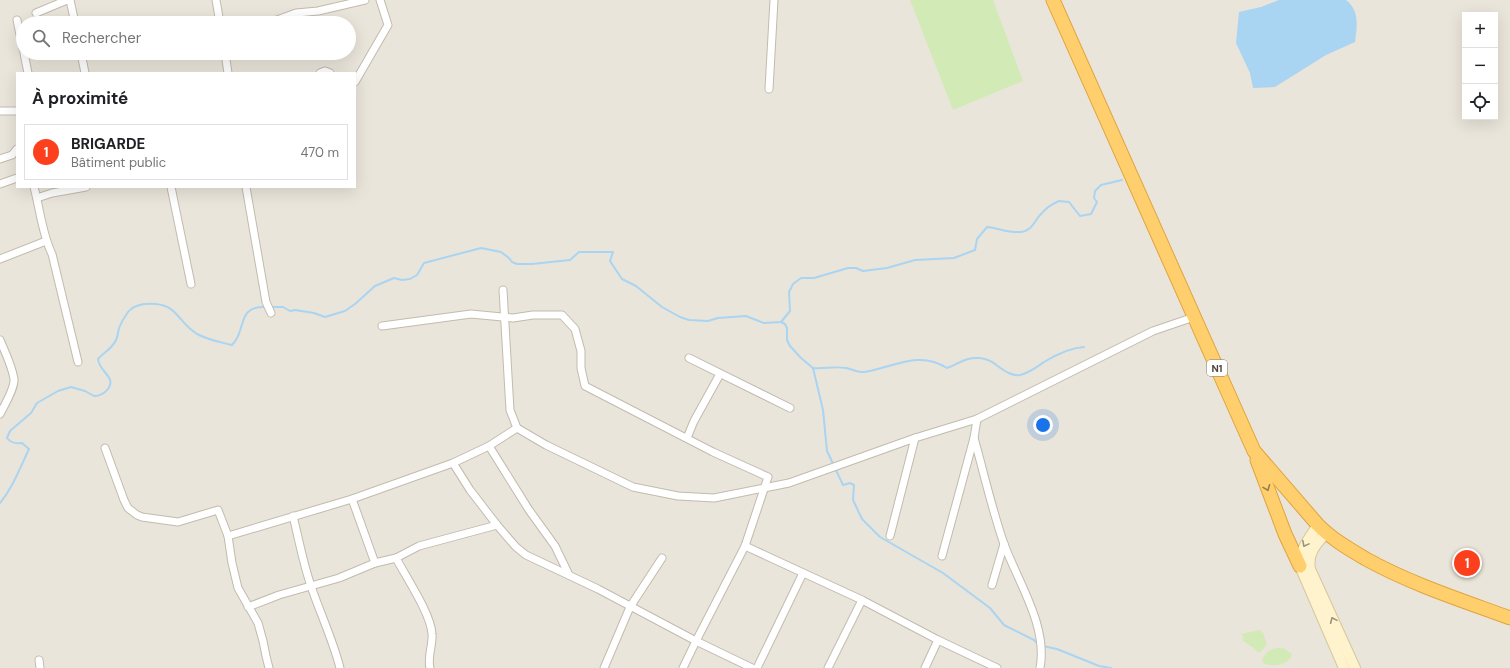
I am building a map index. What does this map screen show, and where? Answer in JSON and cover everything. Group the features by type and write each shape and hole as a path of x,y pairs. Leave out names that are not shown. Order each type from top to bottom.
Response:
{"highway":[{"name":"N1","path":"1052,0 1254,451 1322,529 1355,553 1400,576 1510,618"},
{"path":"1254,451 1285,534 1300,566"}],"main road":[{"path":"1322,529 1305,544 1300,555 1300,566 1339,644 1355,668"},
{"path":"1322,529 1313,547 1308,563 1339,644 1344,668"}],"street":[{"path":"36,13 67,0"},
{"path":"70,0 73,16"},
{"path":"216,0 219,16"},
{"path":"287,16 296,13 318,11 365,0"},
{"path":"358,74 388,25 380,0"},
{"path":"769,89 774,0"},
{"path":"25,60 28,72"},
{"path":"82,60 85,72"},
{"path":"226,60 228,72"},
{"path":"0,111 16,111"},
{"path":"0,159 12,155 16,150"},
{"path":"0,184 16,178"},
{"path":"34,188 46,241 52,254 78,362"},
{"path":"37,198 52,193 80,188"},
{"path":"171,188 191,284"},
{"path":"246,188 266,302 271,313"},
{"path":"0,258 46,241"},
{"path":"503,290 510,410 517,428 559,452 632,487 678,496 714,498 788,482 915,438 977,419 1064,377 1153,331 1194,317"},
{"path":"382,326 471,314 505,318 533,315 562,315 575,329 581,351 581,368 585,386 713,452 768,477 745,546 683,668"},
{"path":"0,340 10,364 14,380 6,403 0,414"},
{"path":"689,358 790,408"},
{"path":"687,438 694,421 720,374"},
{"path":"942,556 974,438 977,419"},
{"path":"228,536 352,499 452,463 489,446 517,428"},
{"path":"890,536 915,438"},
{"path":"974,438 1004,544 1028,599 1042,646 1040,668"},
{"path":"489,446 529,510 555,546 569,575"},
{"path":"105,448 124,500 128,508 136,515 178,522 218,510 228,536 238,588 258,623 264,640 269,668"},
{"path":"452,463 470,490 497,525 516,547 526,555 569,575 696,641 752,668"},
{"path":"352,499 375,563"},
{"path":"293,516 302,556 311,586 340,668"},
{"path":"248,607 339,578 375,563 396,558 420,546 497,525"},
{"path":"992,585 1004,544"},
{"path":"745,546 862,600 938,640 997,668"},
{"path":"396,558 430,621 432,635 430,668"},
{"path":"604,668 630,606 662,558"},
{"path":"757,668 803,573"},
{"path":"828,668 862,600"},
{"path":"925,668 938,640"},
{"path":"39,660 40,668"}],"shaded area":[{"path":"0,0 1510,0 1510,668 0,668"}],"green space":[{"path":"910,0 993,0 1023,81 953,110"},
{"path":"1260,630 1263,633 1267,644 1261,652 1257,652 1254,648 1242,640 1244,638 1241,634"},
{"path":"1277,648 1283,648 1292,654 1290,658 1279,665 1270,665 1262,662 1267,652"}],"water":[{"path":"1279,0 1346,0 1354,9 1356,14 1357,25 1355,42 1326,55 1275,87 1253,88 1250,73 1236,43 1239,12 1261,7"}],"waterway":[{"path":"269,307 283,307 290,311 295,310 314,313 325,317 345,311 375,286 394,278 402,280 410,279 417,275 424,263 481,248 501,252 512,262 517,264 570,260 579,252 613,252 610,261 622,279 636,286 662,307 680,317 689,320 708,321 718,318 746,316 764,323 781,322 790,311 789,292 793,284 801,278 814,278 848,268 856,268 863,271 887,268 915,260 954,258 975,250 977,239 987,227 1012,232 1025,231 1031,227 1045,210 1059,201 1069,202 1080,216 1091,214 1097,202 1094,198 1095,191 1101,185 1122,180"},
{"path":"0,503 13,484 29,449 22,443 14,443 10,441 7,438 10,431 31,413 37,403 58,391 71,387 85,391 94,396 98,396 108,389 110,381 99,364 98,359 114,343 119,328 131,309 144,304 164,305 170,308 190,329 197,334 232,345 237,339 246,315 256,308 265,307"},
{"path":"781,322 785,324 787,328 787,340 790,346 813,368 823,410 827,451 843,485 850,483 854,485 853,500 862,519 880,537 943,573 990,608 1004,625 1034,640 1039,645"},
{"path":"813,368 842,367 862,372 916,360 926,360 947,368 966,360 979,358 990,361 1009,373 1020,375 1063,352 1084,347"},
{"path":"1043,646 1057,649 1099,666 1111,668"}],"place":[{"name":"BRIGARDE","path":"1467,563"}]}
